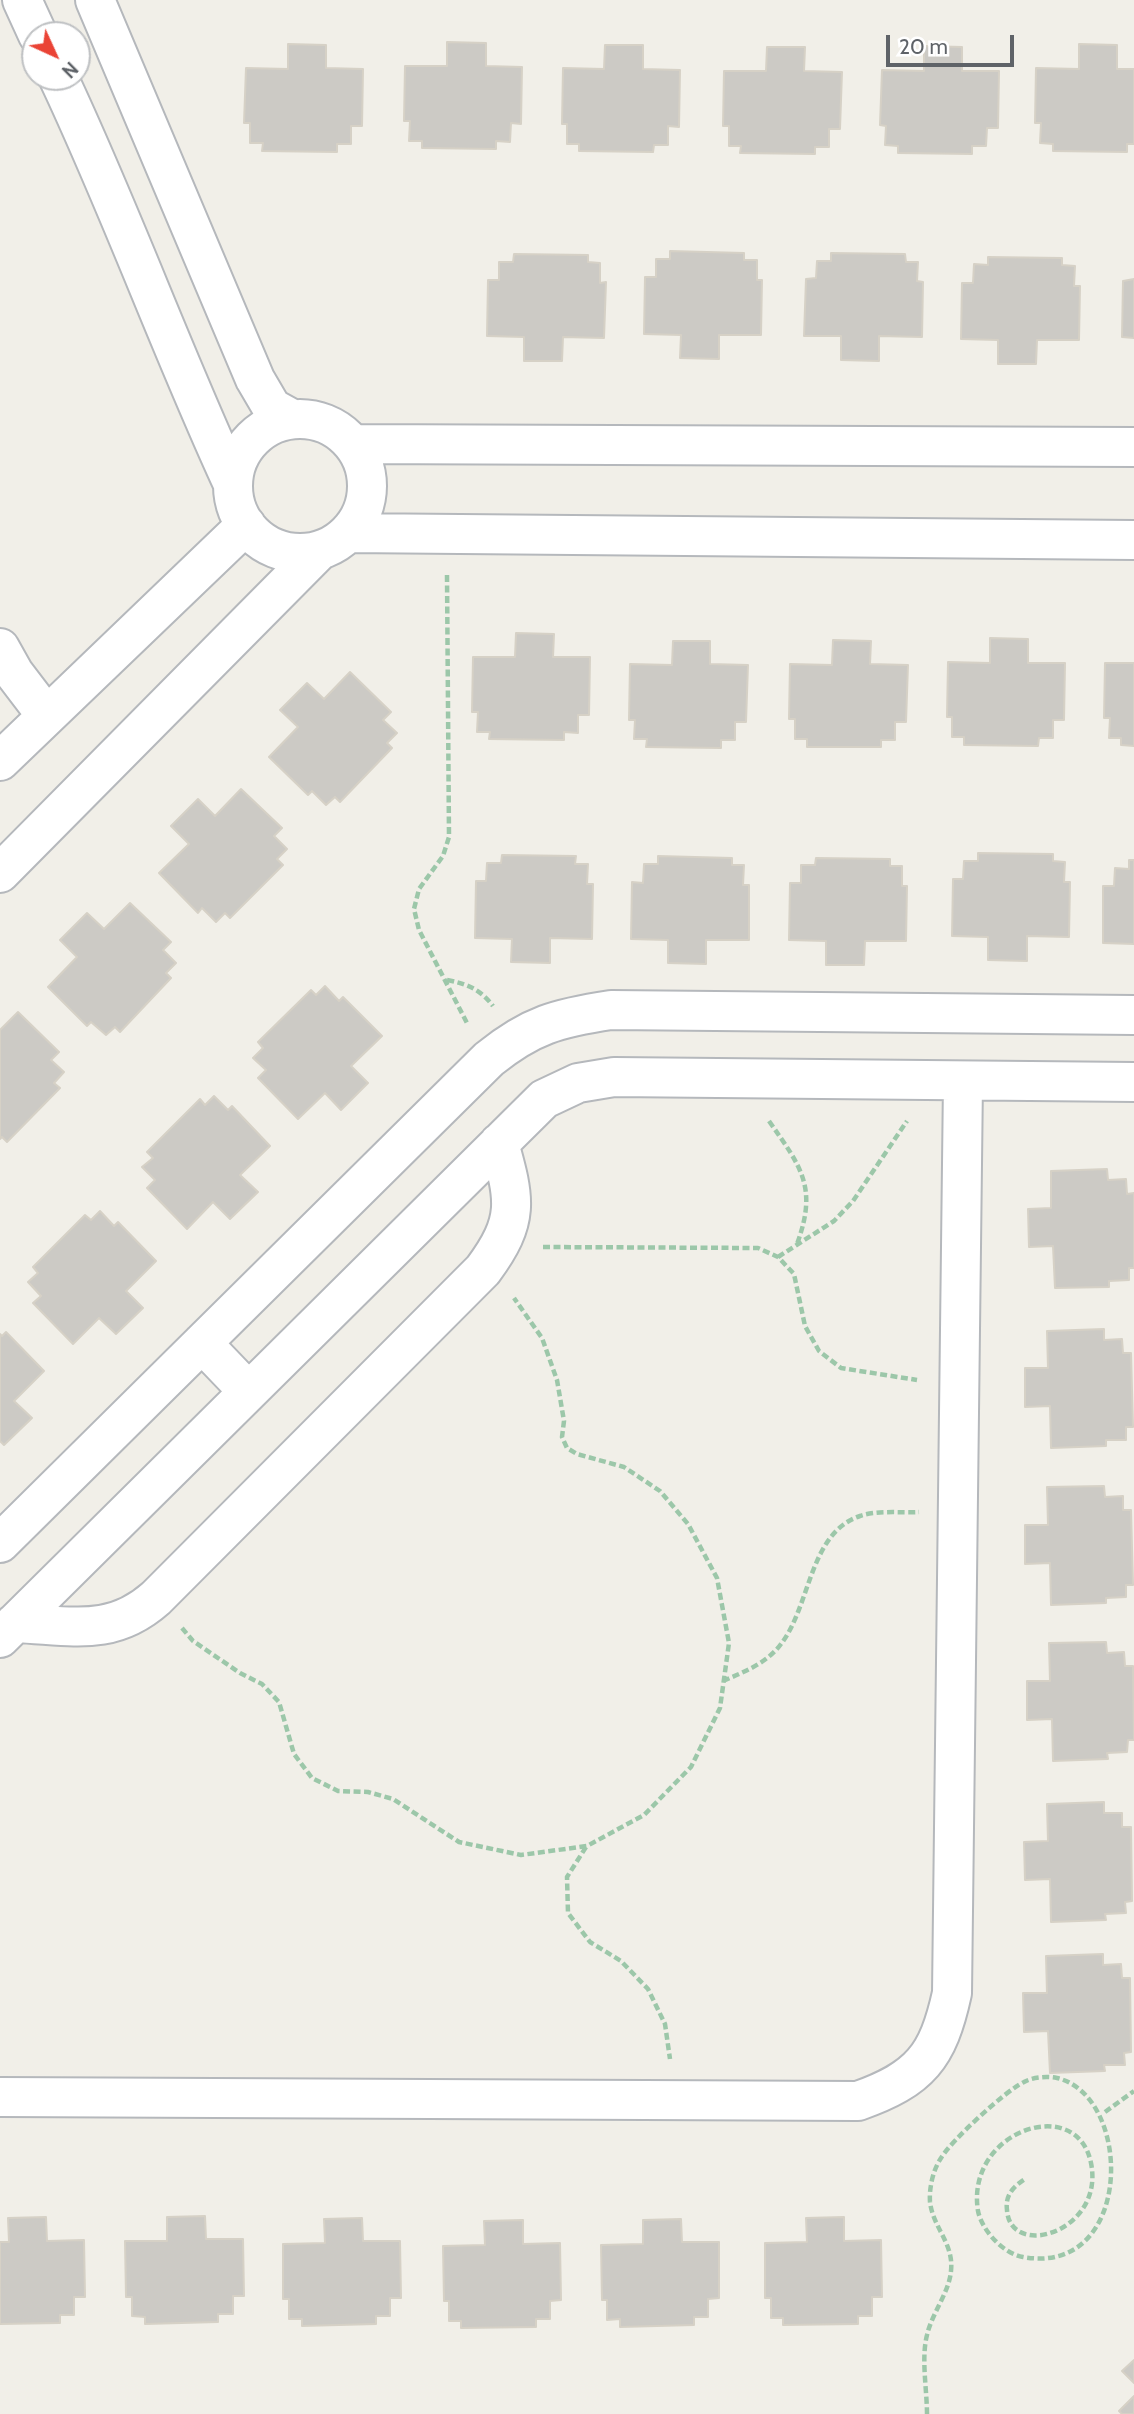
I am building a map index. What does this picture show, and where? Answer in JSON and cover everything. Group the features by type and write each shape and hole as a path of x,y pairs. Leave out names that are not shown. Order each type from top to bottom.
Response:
{"street":[{"path":"22,0 32,21"},
{"path":"0,873 361,513 368,490 364,465 353,444 326,424 292,419 272,408 255,379 94,0"},
{"path":"65,91 97,160 194,399 233,484"},
{"path":"292,419 270,425 251,440 238,460 233,484 235,505 246,525 260,540 278,550 298,553 333,542 447,536 1134,540"},
{"path":"353,444 1134,447"},
{"path":"0,761 246,525"},
{"path":"0,648 14,673 46,715"},
{"path":"0,1543 501,1049 558,1018 611,1010 1134,1014"},
{"path":"7,1631 544,1099 578,1083 614,1077 1134,1082"},
{"path":"0,2097 858,2101 895,2088 924,2063 944,2030 952,1993 959,1384 949,1081"},
{"path":"7,1631 113,1625 137,1615 156,1598 492,1258 511,1219 513,1190 499,1143"},
{"path":"202,1343 248,1391"}],"path":[{"path":"447,536 449,837 443,856 419,890 414,909 419,930 447,980 454,1002 501,1049"},
{"path":"447,980 464,983 480,991 501,1049"},
{"path":"741,1079 797,1161 807,1189 807,1218 797,1245"},
{"path":"778,1257 834,1221 853,1202 949,1081"},
{"path":"156,1598 193,1641 240,1673 262,1684 279,1702 294,1754 312,1778 338,1791 368,1792 393,1799 458,1842 521,1855 587,1846 644,1815 691,1768 720,1708 729,1643 717,1578 688,1524 660,1491 624,1467 577,1454 567,1448 562,1437 564,1421 557,1380 542,1338 492,1258 758,1248 778,1257 794,1274 805,1326 819,1351 841,1368 959,1384"},
{"path":"723,1681 755,1667 780,1646 798,1617 826,1541 841,1525 862,1515 958,1509"},
{"path":"587,1846 567,1877 568,1913 590,1942 621,1961 648,1989 665,2024 670,2063 664,2101"},
{"path":"927,2414 926,2336 950,2277 952,2260 948,2243 935,2224 930,2201 932,2178 941,2157 1004,2095 1026,2080 1049,2077 1072,2081 1091,2094 1105,2112 1114,2135"},
{"path":"1105,2112 1134,2091"},
{"path":"1025,2179 1013,2187 1006,2201 1007,2216 1015,2229 1029,2235 1048,2235 1065,2228 1080,2215 1089,2199 1091,2161 1082,2143 1066,2131 1047,2126 1028,2128 1010,2137 995,2150 983,2166 976,2186 979,2215 993,2240 1017,2256 1045,2261 1073,2254 1096,2236 1108,2216 1116,2193"}],"building":[{"path":"447,42 486,43 486,66 522,67 521,124 511,123 510,142 496,141 496,149 422,148 422,141 409,141 410,121 404,121 405,66 447,66"},
{"path":"288,44 326,45 326,68 363,69 362,126 351,126 351,144 337,144 337,152 262,151 263,143 250,143 250,123 244,123 246,68 288,69"},
{"path":"1079,44 1117,45 1117,69 1134,69 1134,144 1127,144 1127,152 1053,151 1053,144 1040,143 1041,123 1035,123 1036,68 1079,69"},
{"path":"605,45 643,45 643,69 680,70 679,127 668,126 668,145 654,145 653,152 579,151 579,144 567,144 567,124 562,124 563,68 604,69"},
{"path":"924,46 962,47 962,71 999,71 998,128 987,128 986,146 972,146 972,154 898,153 898,146 885,145 886,126 880,125 882,70 924,71"},
{"path":"767,47 805,47 804,71 842,72 840,129 829,129 829,147 815,147 815,154 740,153 741,146 729,146 729,126 723,126 724,71 766,71"},
{"path":"670,251 744,253 744,260 757,260 757,280 762,280 761,335 719,335 719,359 680,358 681,335 644,334 645,277 656,277 656,259 670,259"},
{"path":"831,253 905,254 906,262 918,262 917,281 923,282 922,337 879,336 879,361 841,360 841,336 804,336 806,279 816,278 817,261 831,261"},
{"path":"514,254 588,255 588,262 600,263 600,283 606,282 604,338 563,337 562,361 524,361 524,337 487,336 488,280 499,280 499,262 513,262"},
{"path":"988,257 1062,258 1062,265 1075,266 1074,286 1080,286 1079,340 1037,340 1036,364 998,364 998,340 961,339 962,283 973,283 974,264 988,265"},
{"path":"1134,279 1134,338 1122,337 1123,281"},
{"path":"516,633 554,634 553,657 590,657 589,715 578,715 578,733 564,732 564,740 489,739 490,732 477,732 478,712 472,712 473,657 515,657"},
{"path":"990,638 1028,639 1028,663 1065,663 1064,720 1053,720 1053,738 1039,738 1038,746 964,745 964,737 952,737 952,717 947,717 948,662 990,663"},
{"path":"833,640 871,641 870,664 908,665 906,722 895,722 895,740 881,740 881,747 807,747 807,739 795,739 795,719 789,719 790,664 832,665"},
{"path":"673,641 710,641 710,664 748,665 746,722 735,722 735,740 721,740 721,748 646,747 647,739 634,739 635,720 629,720 630,664 672,665"},
{"path":"1105,663 1134,663 1134,746 1121,745 1121,738 1109,738 1110,718 1104,718"},
{"path":"350,672 391,712 383,720 397,733 387,743 392,748 340,802 335,797 326,805 312,791 308,795 269,757 298,727 280,710 307,683 324,699"},
{"path":"241,789 282,828 274,836 287,849 277,859 283,865 230,918 225,913 216,922 202,908 198,913 159,873 189,844 171,826 198,799 215,816"},
{"path":"978,853 1053,854 1053,861 1065,862 1064,882 1070,882 1069,937 1027,936 1027,961 988,960 988,937 952,936 953,879 963,879 964,861 978,861"},
{"path":"502,855 576,856 575,864 588,864 587,884 593,884 592,939 550,938 550,963 511,962 512,939 475,938 476,881 486,881 487,863 501,863"},
{"path":"658,856 732,858 732,865 744,865 743,885 749,885 749,940 706,940 706,964 668,963 668,940 631,939 632,882 643,883 644,864 658,864"},
{"path":"816,858 890,859 890,866 902,866 902,886 907,886 906,941 865,941 864,965 826,965 826,941 789,940 790,883 801,883 801,865 815,865"},
{"path":"1129,860 1134,860 1134,944 1103,943 1103,886 1114,886 1115,868 1129,869"},
{"path":"130,903 171,942 163,950 176,963 166,973 171,978 120,1032 115,1027 106,1035 91,1022 87,1026 48,987 77,957 60,940 87,913 104,929"},
{"path":"325,986 339,1001 343,997 382,1036 351,1066 368,1083 341,1110 325,1093 298,1119 258,1078 266,1070 253,1058 263,1048 258,1042 311,990 316,995"},
{"path":"18,1012 59,1052 51,1060 64,1072 54,1083 60,1088 7,1142 2,1137 0,1139 0,1030"},
{"path":"214,1096 228,1110 232,1106 270,1146 240,1175 258,1192 230,1219 213,1202 187,1229 147,1188 155,1180 142,1167 153,1158 147,1152 200,1099 205,1105"},
{"path":"1107,1169 1108,1180 1126,1179 1127,1194 1134,1193 1134,1268 1129,1268 1129,1280 1109,1281 1109,1287 1055,1288 1053,1246 1029,1247 1028,1209 1051,1208 1051,1171"},
{"path":"100,1211 114,1226 118,1222 156,1261 126,1291 143,1308 116,1334 99,1318 73,1344 33,1303 41,1296 28,1282 38,1273 33,1267 85,1215 91,1220"},
{"path":"1104,1329 1104,1340 1122,1339 1123,1353 1131,1353 1133,1427 1126,1427 1126,1440 1106,1440 1106,1446 1051,1448 1050,1406 1025,1407 1025,1368 1048,1368 1047,1331"},
{"path":"6,1332 44,1371 14,1401 32,1418 4,1445 0,1441 0,1334 2,1336"},
{"path":"1104,1486 1105,1497 1123,1496 1123,1510 1131,1510 1133,1585 1126,1585 1126,1597 1106,1598 1106,1603 1051,1605 1050,1563 1025,1564 1025,1525 1048,1525 1047,1487"},
{"path":"1106,1642 1107,1653 1124,1652 1125,1666 1133,1666 1134,1740 1128,1740 1127,1752 1107,1753 1108,1759 1053,1761 1052,1719 1027,1720 1027,1681 1050,1681 1049,1643"},
{"path":"1104,1802 1104,1813 1122,1813 1122,1827 1131,1827 1132,1901 1125,1902 1126,1913 1105,1914 1106,1920 1051,1922 1050,1879 1025,1880 1024,1842 1048,1841 1047,1804"},
{"path":"1103,1954 1103,1965 1121,1964 1122,1978 1130,1978 1131,2052 1124,2053 1125,2065 1104,2065 1105,2071 1050,2073 1048,2031 1024,2032 1023,1993 1047,1993 1046,1956"},
{"path":"205,2216 206,2239 243,2239 244,2296 233,2296 233,2314 218,2314 218,2322 145,2324 145,2317 132,2316 132,2297 126,2297 125,2241 167,2241 167,2217"},
{"path":"46,2217 47,2241 84,2240 85,2297 74,2297 74,2315 60,2315 60,2323 0,2324 0,2242 9,2242 8,2218"},
{"path":"844,2217 844,2241 881,2240 882,2297 872,2297 872,2316 858,2316 858,2324 783,2325 783,2318 771,2318 771,2298 765,2298 765,2243 807,2242 806,2218"},
{"path":"362,2218 363,2241 400,2241 401,2298 390,2298 390,2316 376,2316 376,2324 302,2326 302,2319 289,2319 289,2299 283,2299 283,2244 325,2243 324,2219"},
{"path":"681,2219 682,2242 719,2242 719,2298 708,2299 708,2317 694,2317 694,2325 620,2327 620,2319 607,2320 607,2300 602,2300 601,2245 643,2244 643,2220"},
{"path":"523,2220 523,2244 560,2243 561,2300 550,2301 550,2319 536,2319 536,2327 461,2328 461,2321 449,2321 449,2301 444,2301 443,2246 485,2245 484,2221"},
{"path":"1134,2360 1134,2383 1122,2371"},
{"path":"1134,2396 1134,2414 1122,2414 1119,2411"}]}
